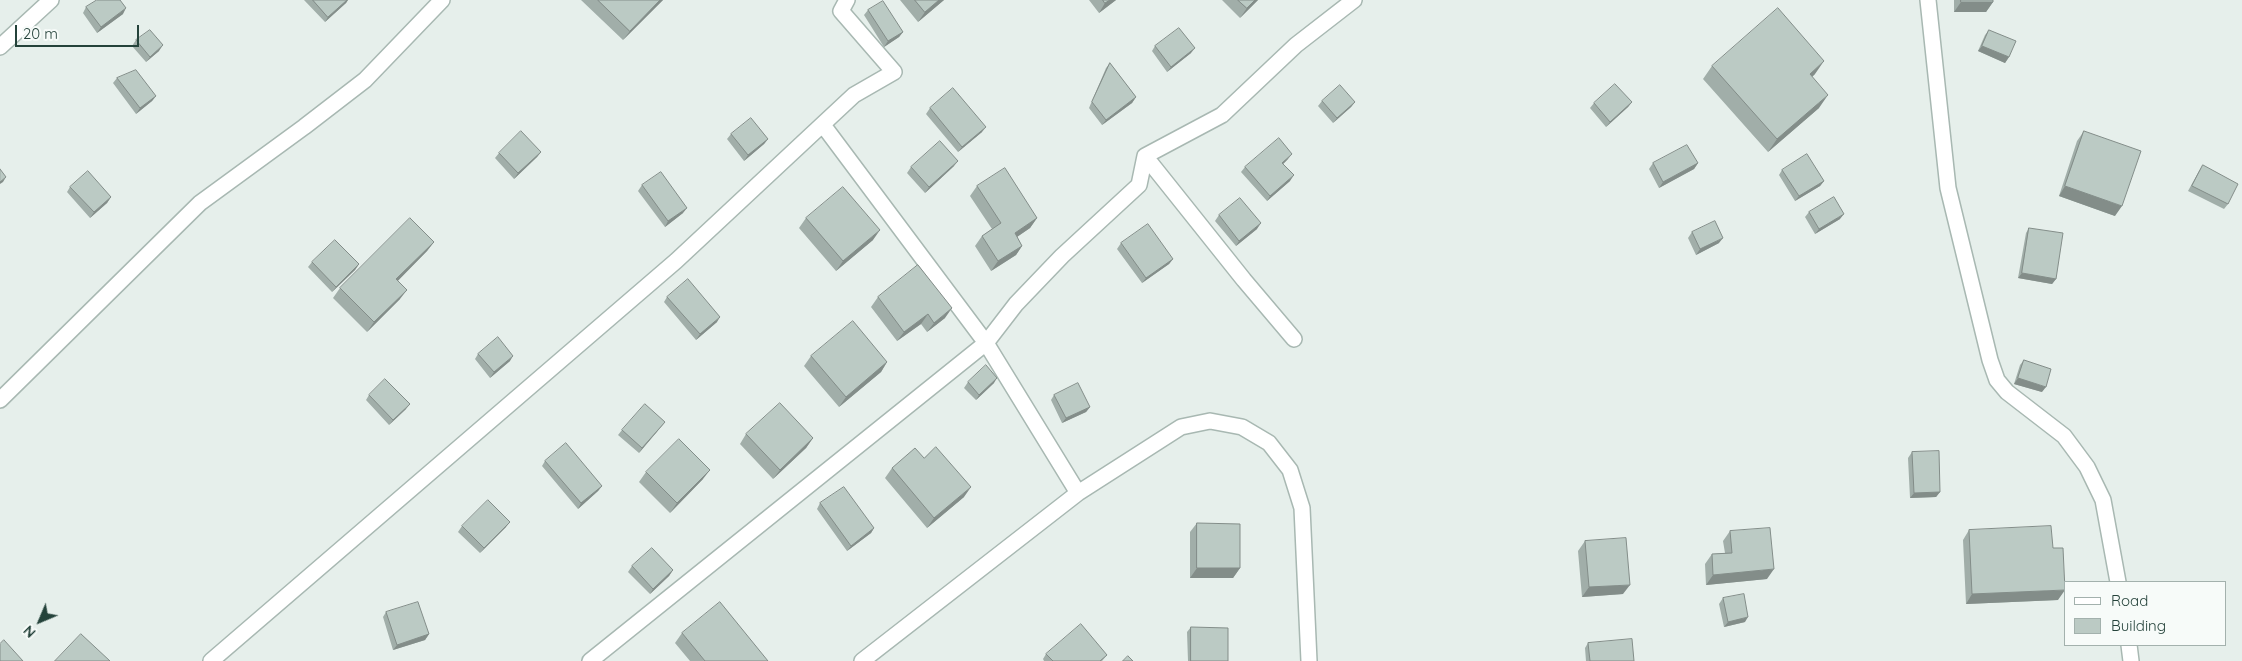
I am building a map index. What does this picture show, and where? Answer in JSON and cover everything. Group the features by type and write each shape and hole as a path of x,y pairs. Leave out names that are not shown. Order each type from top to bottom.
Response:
{"street":[{"path":"0,47 51,0"},
{"path":"0,400 200,203 304,128 365,80 442,0"},
{"path":"211,661 676,261 854,96 894,72 841,11 847,0"},
{"path":"590,661 986,342 1016,304 1062,256 1139,185 1145,156 1222,114 1296,45 1354,0"},
{"path":"1928,0 1948,188 1990,360 1997,380 2007,392 2064,436 2087,467 2103,500 2118,581"},
{"path":"823,126 986,342 1078,494"},
{"path":"1145,156 1244,280 1294,339"},
{"path":"862,661 1078,494 1181,427 1210,422 1242,427 1269,443 1290,470 1302,508 1309,661"},
{"path":"2129,646 2131,661"}],"building":[{"path":"97,0 120,0 126,8 101,27 86,7"},
{"path":"313,0 347,0 328,17"},
{"path":"598,0 660,0 630,31"},
{"path":"915,0 939,0 925,12"},
{"path":"1238,0 1255,0 1247,8"},
{"path":"1961,0 1993,0 1993,2 1961,2"},
{"path":"883,1 903,32 888,41 868,10"},
{"path":"1778,8 1824,61 1810,74 1828,95 1777,139 1712,66"},
{"path":"1179,28 1195,48 1171,67 1155,46"},
{"path":"150,30 163,45 150,57 136,40"},
{"path":"1989,30 2016,41 2009,57 1982,46"},
{"path":"1110,63 1136,97 1106,120 1092,102"},
{"path":"136,70 156,96 140,108 117,78"},
{"path":"1615,84 1632,102 1610,122 1594,103"},
{"path":"1340,85 1355,102 1337,118 1322,101"},
{"path":"953,88 986,127 962,147 930,108"},
{"path":"751,118 768,139 748,155 731,134"},
{"path":"521,131 541,152 518,173 499,153"},
{"path":"2084,131 2141,151 2122,206 2065,186"},
{"path":"1279,138 1292,154 1282,163 1294,175 1270,196 1245,167"},
{"path":"940,141 958,161 929,187 911,167"},
{"path":"1687,145 1698,163 1663,182 1653,163"},
{"path":"1807,154 1824,181 1799,196 1782,170"},
{"path":"2203,165 2238,184 2228,204 2192,186"},
{"path":"1005,168 1037,218 1015,233 1022,246 998,261 982,236 1001,223 977,186"},
{"path":"0,169 6,177 0,182"},
{"path":"88,171 111,197 94,212 70,187"},
{"path":"661,172 687,208 668,221 642,185"},
{"path":"843,187 880,230 843,261 806,218"},
{"path":"1834,197 1844,214 1819,229 1809,212"},
{"path":"1240,198 1261,223 1239,241 1219,215"},
{"path":"410,218 434,242 396,279 407,290 374,322 340,288"},
{"path":"1715,221 1723,238 1700,249 1692,232"},
{"path":"1148,224 1173,259 1146,278 1121,243"},
{"path":"2029,228 2063,233 2056,279 2022,273"},
{"path":"335,240 359,264 336,287 312,262"},
{"path":"918,265 952,308 934,323 928,314 904,332 878,297"},
{"path":"688,279 720,317 700,334 667,297"},
{"path":"853,321 887,362 846,397 811,356"},
{"path":"498,337 513,356 494,372 478,354"},
{"path":"2024,360 2051,369 2046,387 2018,378"},
{"path":"986,365 997,378 979,395 968,382"},
{"path":"385,379 410,404 393,420 369,395"},
{"path":"1078,383 1090,407 1066,418 1054,395"},
{"path":"780,403 813,438 780,470 746,434"},
{"path":"645,404 665,422 642,448 622,430"},
{"path":"679,439 710,470 677,503 646,472"},
{"path":"566,443 602,486 581,503 545,461"},
{"path":"936,447 971,487 934,518 892,468 915,448 924,458"},
{"path":"1939,451 1940,492 1914,493 1912,452"},
{"path":"844,487 874,528 851,546 820,503"},
{"path":"488,500 510,522 484,548 462,526"},
{"path":"1197,523 1240,524 1240,568 1197,568"},
{"path":"2051,526 2053,548 2063,548 2064,590 1972,594 1969,530"},
{"path":"1770,528 1774,569 1713,575 1712,554 1732,553 1730,531"},
{"path":"1626,538 1630,585 1589,587 1585,541"},
{"path":"652,548 673,570 653,589 632,566"},
{"path":"1744,594 1748,617 1728,622 1723,598"},
{"path":"418,602 429,634 397,645 386,612"},
{"path":"720,602 768,661 705,661 682,633"},
{"path":"1081,624 1107,655 1100,661 1053,661 1046,654"},
{"path":"1191,627 1228,628 1228,661 1191,661"},
{"path":"81,634 110,661 55,661"},
{"path":"1632,639 1634,661 1590,661 1588,643"},
{"path":"4,640 23,661 0,661 0,644"},
{"path":"1128,656 1133,661 1123,661"}]}
